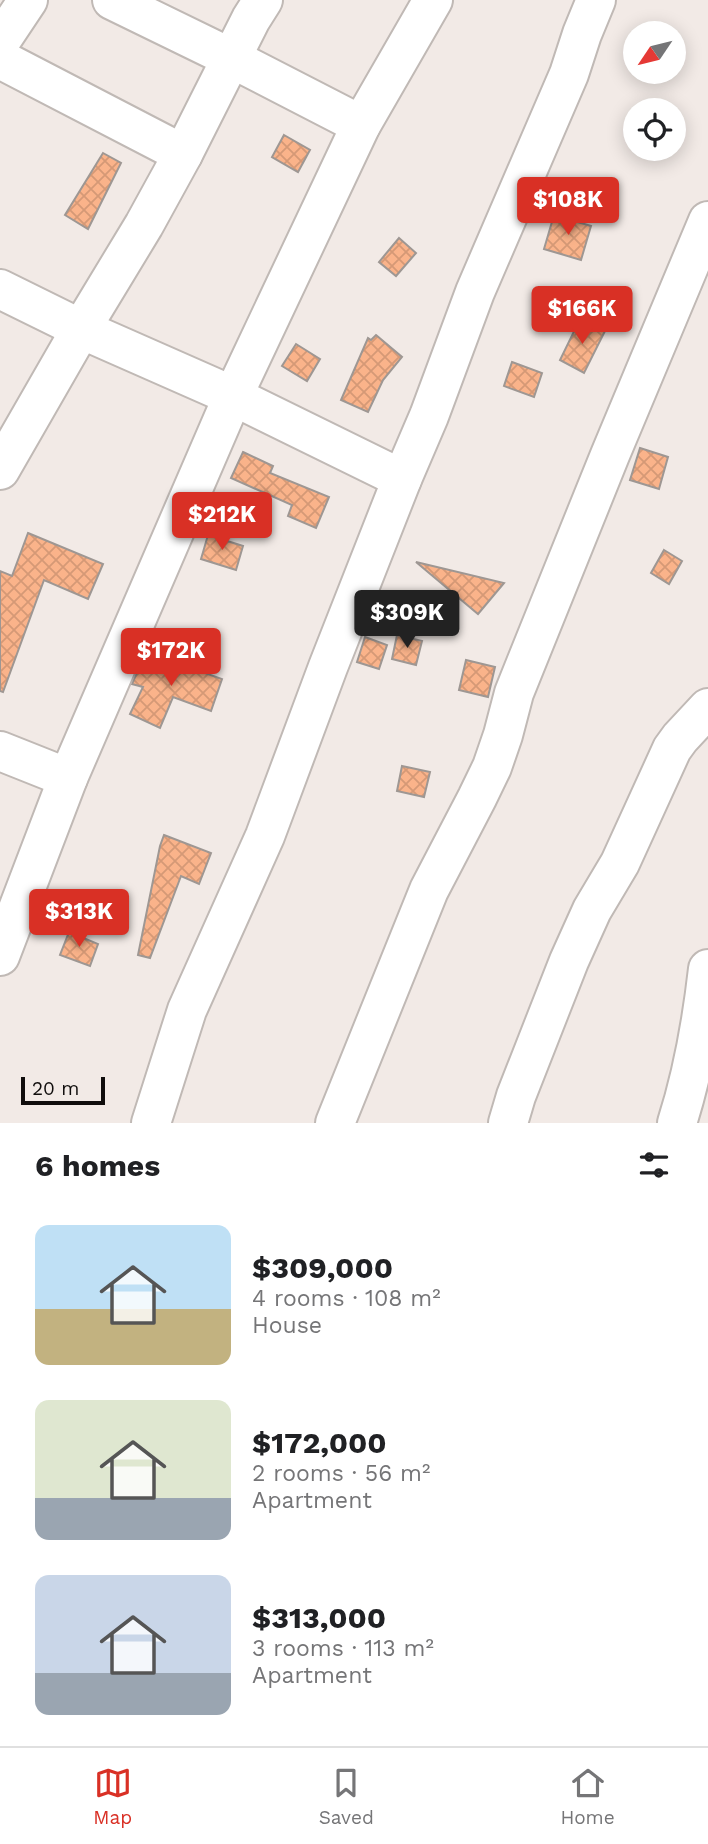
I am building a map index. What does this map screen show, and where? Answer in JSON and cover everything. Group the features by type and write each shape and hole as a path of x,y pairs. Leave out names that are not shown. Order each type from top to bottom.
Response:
{"street":[{"path":"0,42 28,0"},
{"path":"112,0 361,125"},
{"path":"0,470 144,225 263,0"},
{"path":"0,956 68,778 233,396 361,125 433,0"},
{"path":"150,1123 187,1010 265,836 475,292 569,74 596,0"},
{"path":"0,59 183,154"},
{"path":"335,1123 429,890 492,767 514,693 708,220"},
{"path":"0,289 81,329 233,396 402,479"},
{"path":"508,1123 569,961 592,911 620,863 672,749 708,708"},
{"path":"0,751 68,778"},
{"path":"677,1123 702,1021 708,969"}],"building":[{"path":"284,135 310,150 298,172 272,157"},
{"path":"103,153 121,163 88,229 65,215"},
{"path":"554,215 591,226 581,260 544,249"},
{"path":"399,238 416,253 396,276 379,262"},
{"path":"580,319 605,331 584,373 560,360"},
{"path":"376,335 402,357 383,380 368,412 341,400 368,338 371,340"},
{"path":"296,344 320,359 307,381 282,366"},
{"path":"512,362 542,373 534,397 504,386"},
{"path":"640,448 668,457 659,489 630,480"},
{"path":"243,452 273,466 270,473 329,497 316,528 288,516 292,505 231,478"},
{"path":"28,533 103,564 88,599 44,580 3,692 0,691 0,571 12,576"},
{"path":"208,535 243,546 236,570 201,559"},
{"path":"664,550 682,561 669,584 651,573"},
{"path":"416,562 504,583 478,614"},
{"path":"397,635 422,641 416,665 392,659"},
{"path":"365,637 387,645 379,669 357,662"},
{"path":"146,652 222,679 211,711 173,697 160,728 130,714 143,687 132,684"},
{"path":"466,660 495,667 488,697 459,690"},
{"path":"402,766 430,772 424,797 397,791"},
{"path":"164,835 211,853 199,884 181,876 150,958 138,955"},
{"path":"69,932 98,944 90,966 60,955"}]}
